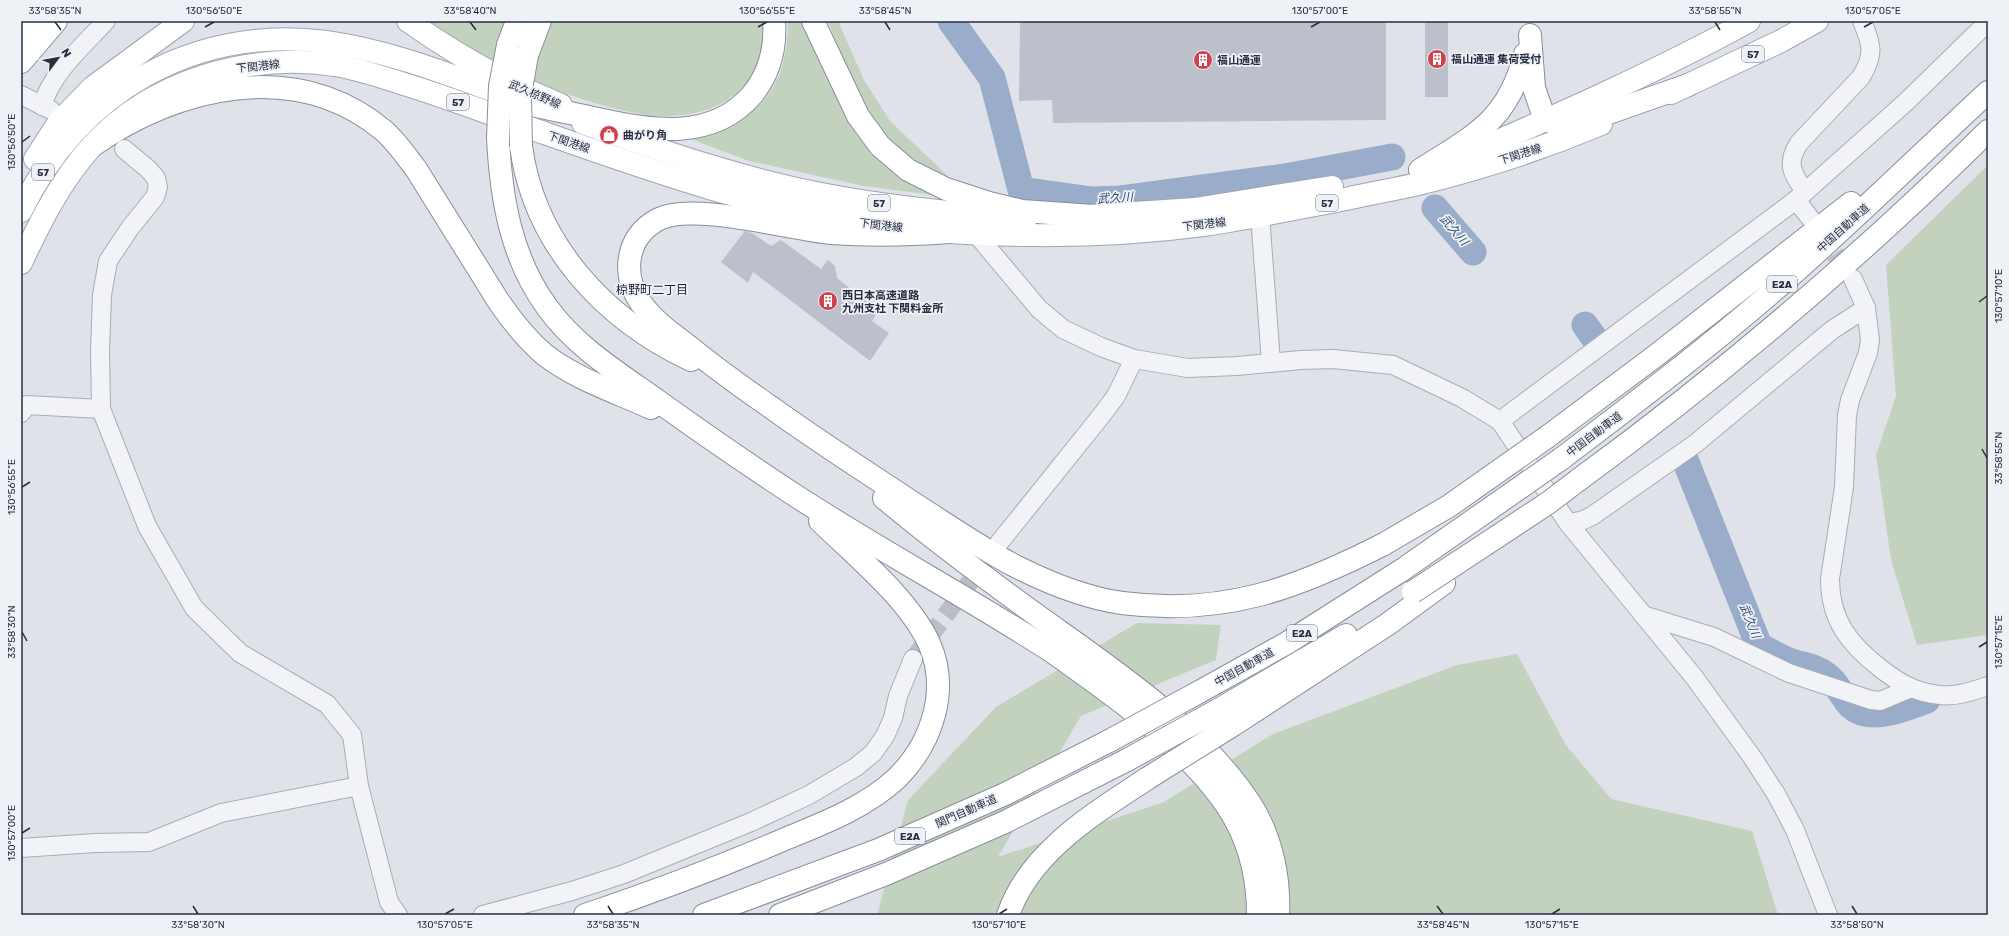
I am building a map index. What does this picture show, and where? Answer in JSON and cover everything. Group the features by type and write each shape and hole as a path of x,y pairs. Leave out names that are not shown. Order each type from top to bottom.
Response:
{"main road":[{"path":"21,33 26,21"},
{"path":"21,36 31,21"},
{"path":"21,62 56,21"},
{"path":"21,189 32,164 46,141 76,103 111,73 166,35 183,21"},
{"name":"武久椋野線","path":"408,21 464,58 502,80 532,94 597,118 670,154"},
{"path":"517,21 521,146 524,166 537,209 559,247 585,283 612,310 651,339 728,378"},
{"path":"540,21 517,50 500,86 498,138 499,173 504,201 516,248 533,287 547,309 567,332 594,356 693,426 794,495 1051,651 1111,695 1164,738 1203,775 1221,798 1236,821 1255,871 1258,915"},
{"path":"532,105 631,126 681,129 701,126 724,117 745,103 764,76 771,61 774,46 774,21"},
{"path":"813,21 858,116 880,146 908,170 946,189 989,204 1022,211 1093,216"},
{"name":"下関港線","path":"21,263 65,181 92,146 111,128 154,98 204,76 227,69 260,64 287,63 332,65 357,70 419,89 660,174 715,191 821,216 877,225 977,235 1145,231 1198,226 1259,208 1362,182 1420,170 1454,160 1648,73 1749,21"},
{"name":"下関港線","path":"21,211 39,178 69,136 103,103 127,87 171,63 207,50 237,44 305,40 358,48 450,75 670,154 769,182 821,194 876,203 983,215 1040,219 1195,209 1259,208 1422,183 1504,159 1596,126 1781,41 1817,21"},
{"path":"1530,28 1534,88 1545,120 1559,125 1580,123 1688,85"},
{"path":"1420,170 1464,142 1493,119 1501,110 1519,78 1530,28"},
{"path":"92,146 115,130 160,107 202,94 226,89 272,88 293,90 312,93 350,107 384,131 401,149 416,169 513,323 545,355 583,378 693,426"},
{"name":"中国自動車道","path":"1154,717 1287,643 1402,570 1561,459 1649,392 1780,285 1862,212 1988,92"},
{"name":"E2A","path":"780,915 886,874 991,828 1127,760 1173,735 1225,717 1548,503 1628,443 1787,315 1988,131"},
{"path":"949,232 898,236 836,233 801,229 718,215 686,213 673,214 654,222 640,234 634,243 630,256 629,273 634,292 646,310 661,325 728,378 820,442 981,547 1017,567 1052,583 1086,595 1119,603 1185,607 1245,600 1313,578 1384,544 1448,506 1547,437 1654,357 1943,134"},
{"path":"21,189 69,136"},
{"path":"21,274 30,244"},
{"path":"820,442 958,558 1136,688 1179,725 1219,763 1252,807 1263,829 1277,876 1279,900 1278,915"},
{"path":"586,915 764,849 853,809 896,779 911,763 923,745 935,712 938,694 935,660 929,643 912,615 894,593 794,495"},
{"path":"1008,915 1016,893 1031,872 1050,851 1106,805 1148,778 1225,717 1388,624 1548,503"},
{"name":"関門自動車道","path":"704,915 885,847 1005,794 1154,717"}],"street":[{"path":"37,104 70,60 106,21"},
{"path":"1810,218 1792,170 1792,156 1799,143 1862,77 1867,68 1872,53 1871,45 1862,21"},
{"path":"1500,421 1801,196 1906,102 1988,22"},
{"path":"124,149 148,169 156,178 158,187 155,197 130,228 108,261 102,295 100,351 101,409 147,526 194,608 240,653 327,704 352,735 359,786 389,902 398,915"},
{"path":"1259,208 1271,362"},
{"path":"977,235 1039,309 1063,328 1101,347 1134,359 1169,366 1200,368 1333,359 1393,366 1427,380 1462,398 1500,421 1568,523 1694,678 1752,756 1776,794 1794,830 1828,915"},
{"path":"1853,279 1866,308 1870,340 1868,353 1850,400 1847,415 1844,487 1831,572 1830,594 1838,619 1849,639 1867,657 1909,689 1927,693 1948,695 1988,686"},
{"path":"1568,523 1581,521 1592,516 1695,444 1832,330 1866,308"},
{"path":"999,543 1116,396 1134,359"},
{"path":"21,413 26,405 101,409"},
{"path":"1643,615 1714,637 1789,673 1851,693 1880,701 1909,689"},
{"path":"482,915 572,891 624,874 751,822 810,795 856,767 873,753 893,718 900,689 913,659"},
{"path":"21,848 95,843 149,842 221,813 359,786"}],"green space":[{"path":"425,21 504,21 493,66"},
{"path":"548,21 764,21 763,45 758,64 749,80 738,93 724,102 709,109 692,114 652,116 593,102 532,81 532,68"},
{"path":"788,21 805,21 832,82 940,196 864,186 749,161 688,138 741,117 759,105 768,95 775,85 784,60 788,34"},
{"path":"828,21 838,21 864,80 890,121 948,176 910,157 890,141 879,129 869,115 853,84"},
{"path":"1988,165 1988,635 1917,645 1891,560 1876,455 1896,396 1886,265"},
{"path":"1137,623 1221,625 1216,660 1081,716 998,857 1164,802 1273,734 1457,665 1517,654 1566,745 1611,799 1752,831 1778,915 877,915 908,800 996,707"}],"building":[{"name":"福山通運","path":"1020,21 1386,21 1386,120 1053,123 1052,100 1019,101"},
{"name":"福山通運 集荷受付","path":"1425,21 1448,21 1448,97 1425,97"},
{"name":"西日本高速道路 九州支社 下関料金所","path":"745,231 752,233 771,246 781,240 821,269 828,260 835,266 837,278 878,311 872,321 889,333 870,361 753,272 748,283 721,262"}],"waterway":[{"name":"武久川","path":"951,21 992,78 1021,190 1092,200 1121,199 1285,177 1392,157"},
{"name":"武久川","path":"1435,208 1473,252"},
{"name":"武久川","path":"1585,325 1595,339"},
{"name":"武久川","path":"1686,462 1759,646 1789,661 1822,672 1830,678 1851,706 1868,714 1878,714 1899,710 1927,700"}],"tunnel":[{"path":"1819,232 1851,276"},
{"path":"913,659 999,543"}],"place":[{"name":"福山通運 集荷受付","path":"1437,59"},
{"name":"福山通運","path":"1203,60"},
{"name":"曲がり角","path":"609,135"},
{"name":"西日本高速道路 九州支社 下関料金所","path":"828,301"}],"district":[{"name":"椋野町二丁目","path":"652,290"}]}
